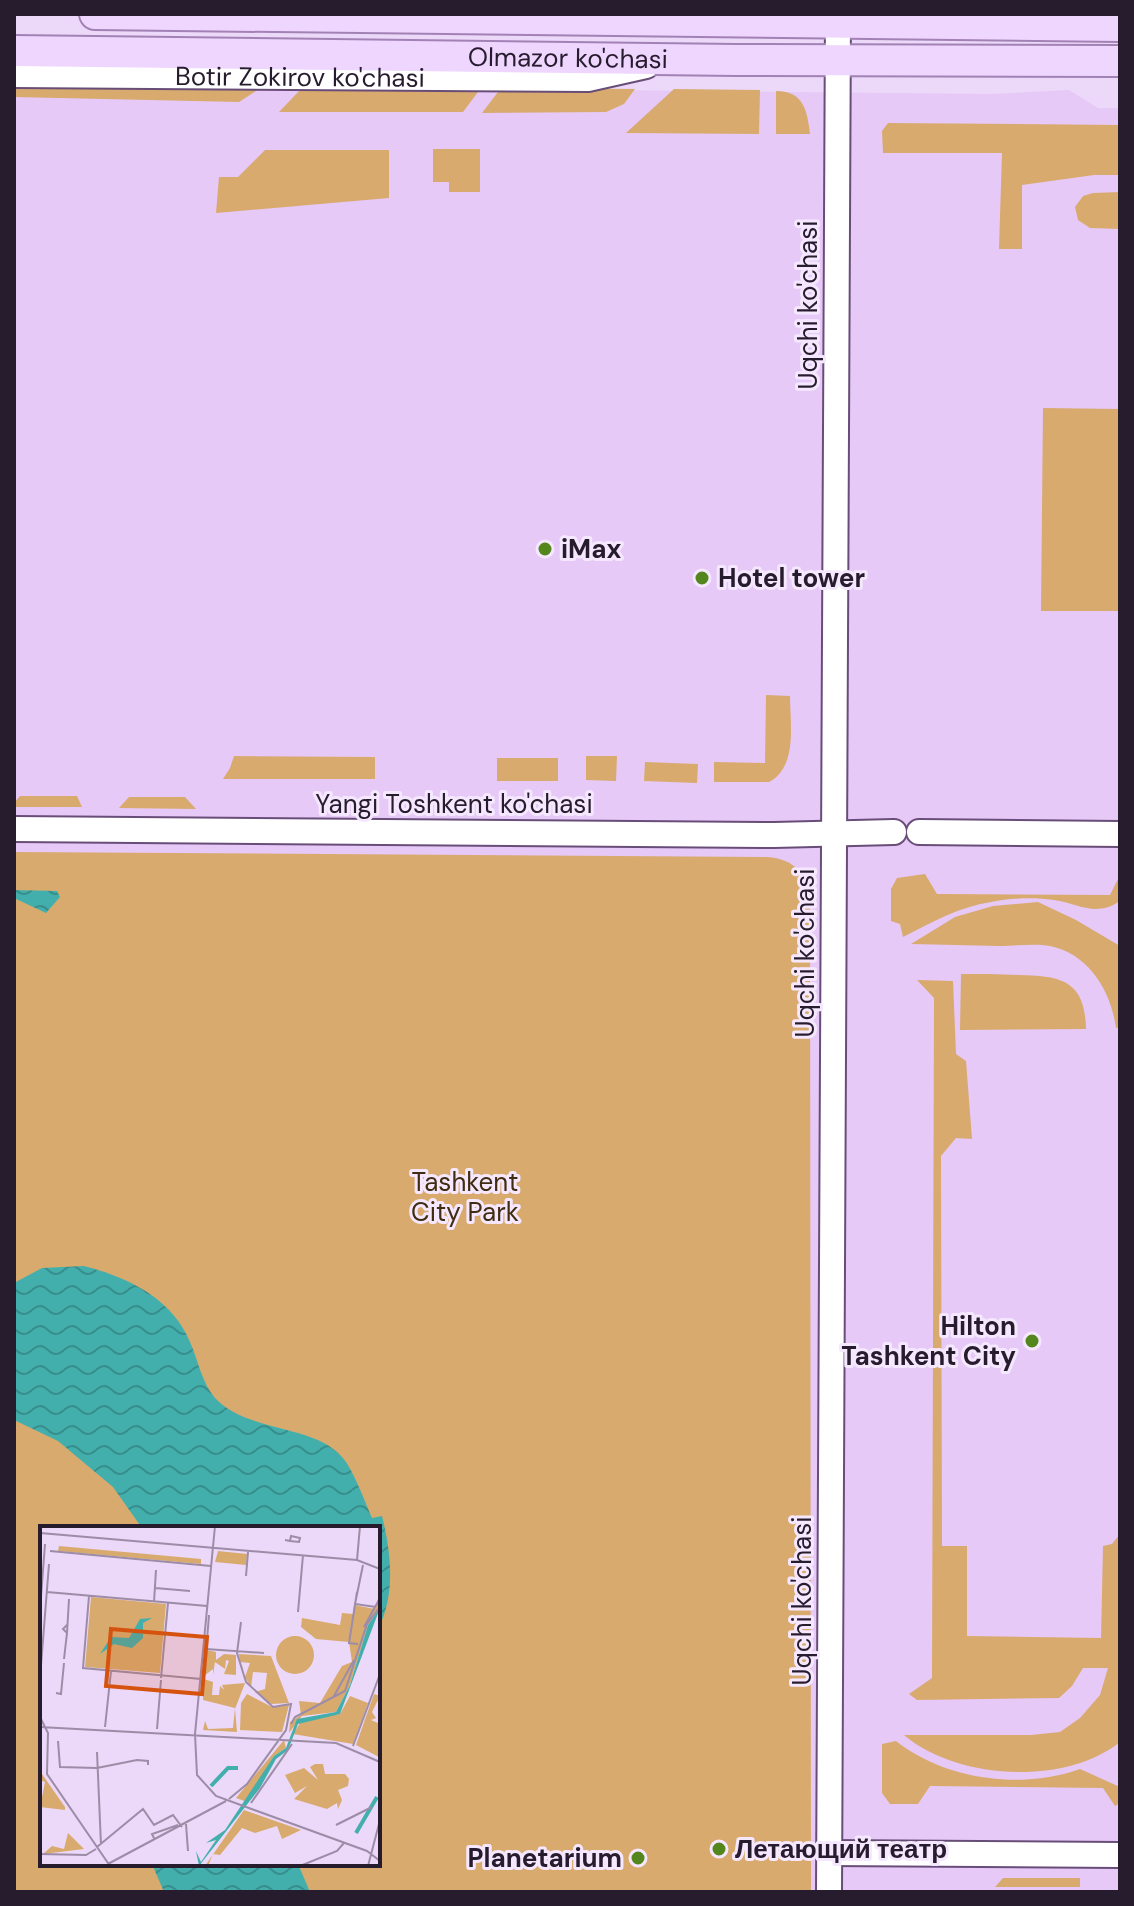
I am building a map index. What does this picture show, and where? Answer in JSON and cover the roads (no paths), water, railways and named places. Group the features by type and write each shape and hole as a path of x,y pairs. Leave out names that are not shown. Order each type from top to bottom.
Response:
{"main road":[{"path":"95,14 838,19 1120,26"},
{"name":"Olmazor ko'chasi","path":"14,51 1120,61"}],"street":[{"name":"Uqchi ko'chasi","path":"829,1892 838,19"},
{"name":"Botir Zokirov ko'chasi","path":"14,75 588,79 678,58"},
{"name":"Yangi Toshkent ko'chasi","path":"14,829 758,835 894,832"},
{"path":"919,832 1120,834"},
{"path":"829,1853 1120,1855"}],"water":[{"path":"14,890 57,891 60,897 46,913 14,898"},
{"path":"84,1266 132,1283 172,1313 190,1342 203,1378 215,1398 246,1418 319,1441 346,1462 372,1518 382,1516 385,1530 390,1588 380,1625 380,1526 141,1526 113,1487 58,1441 14,1420 14,1283 42,1268"},
{"path":"153,1866 299,1866 310,1892 164,1892"}],"place":[{"name":"iMax","path":"545,549"},
{"name":"Hotel tower","path":"702,578"},
{"name":"Hilton Tashkent City","path":"1032,1341"},
{"name":"Летающий театр","path":"719,1849"},
{"name":"Planetarium","path":"638,1858"}],"park label":[{"name":"Tashkent City Park","path":"465,1197"}]}
